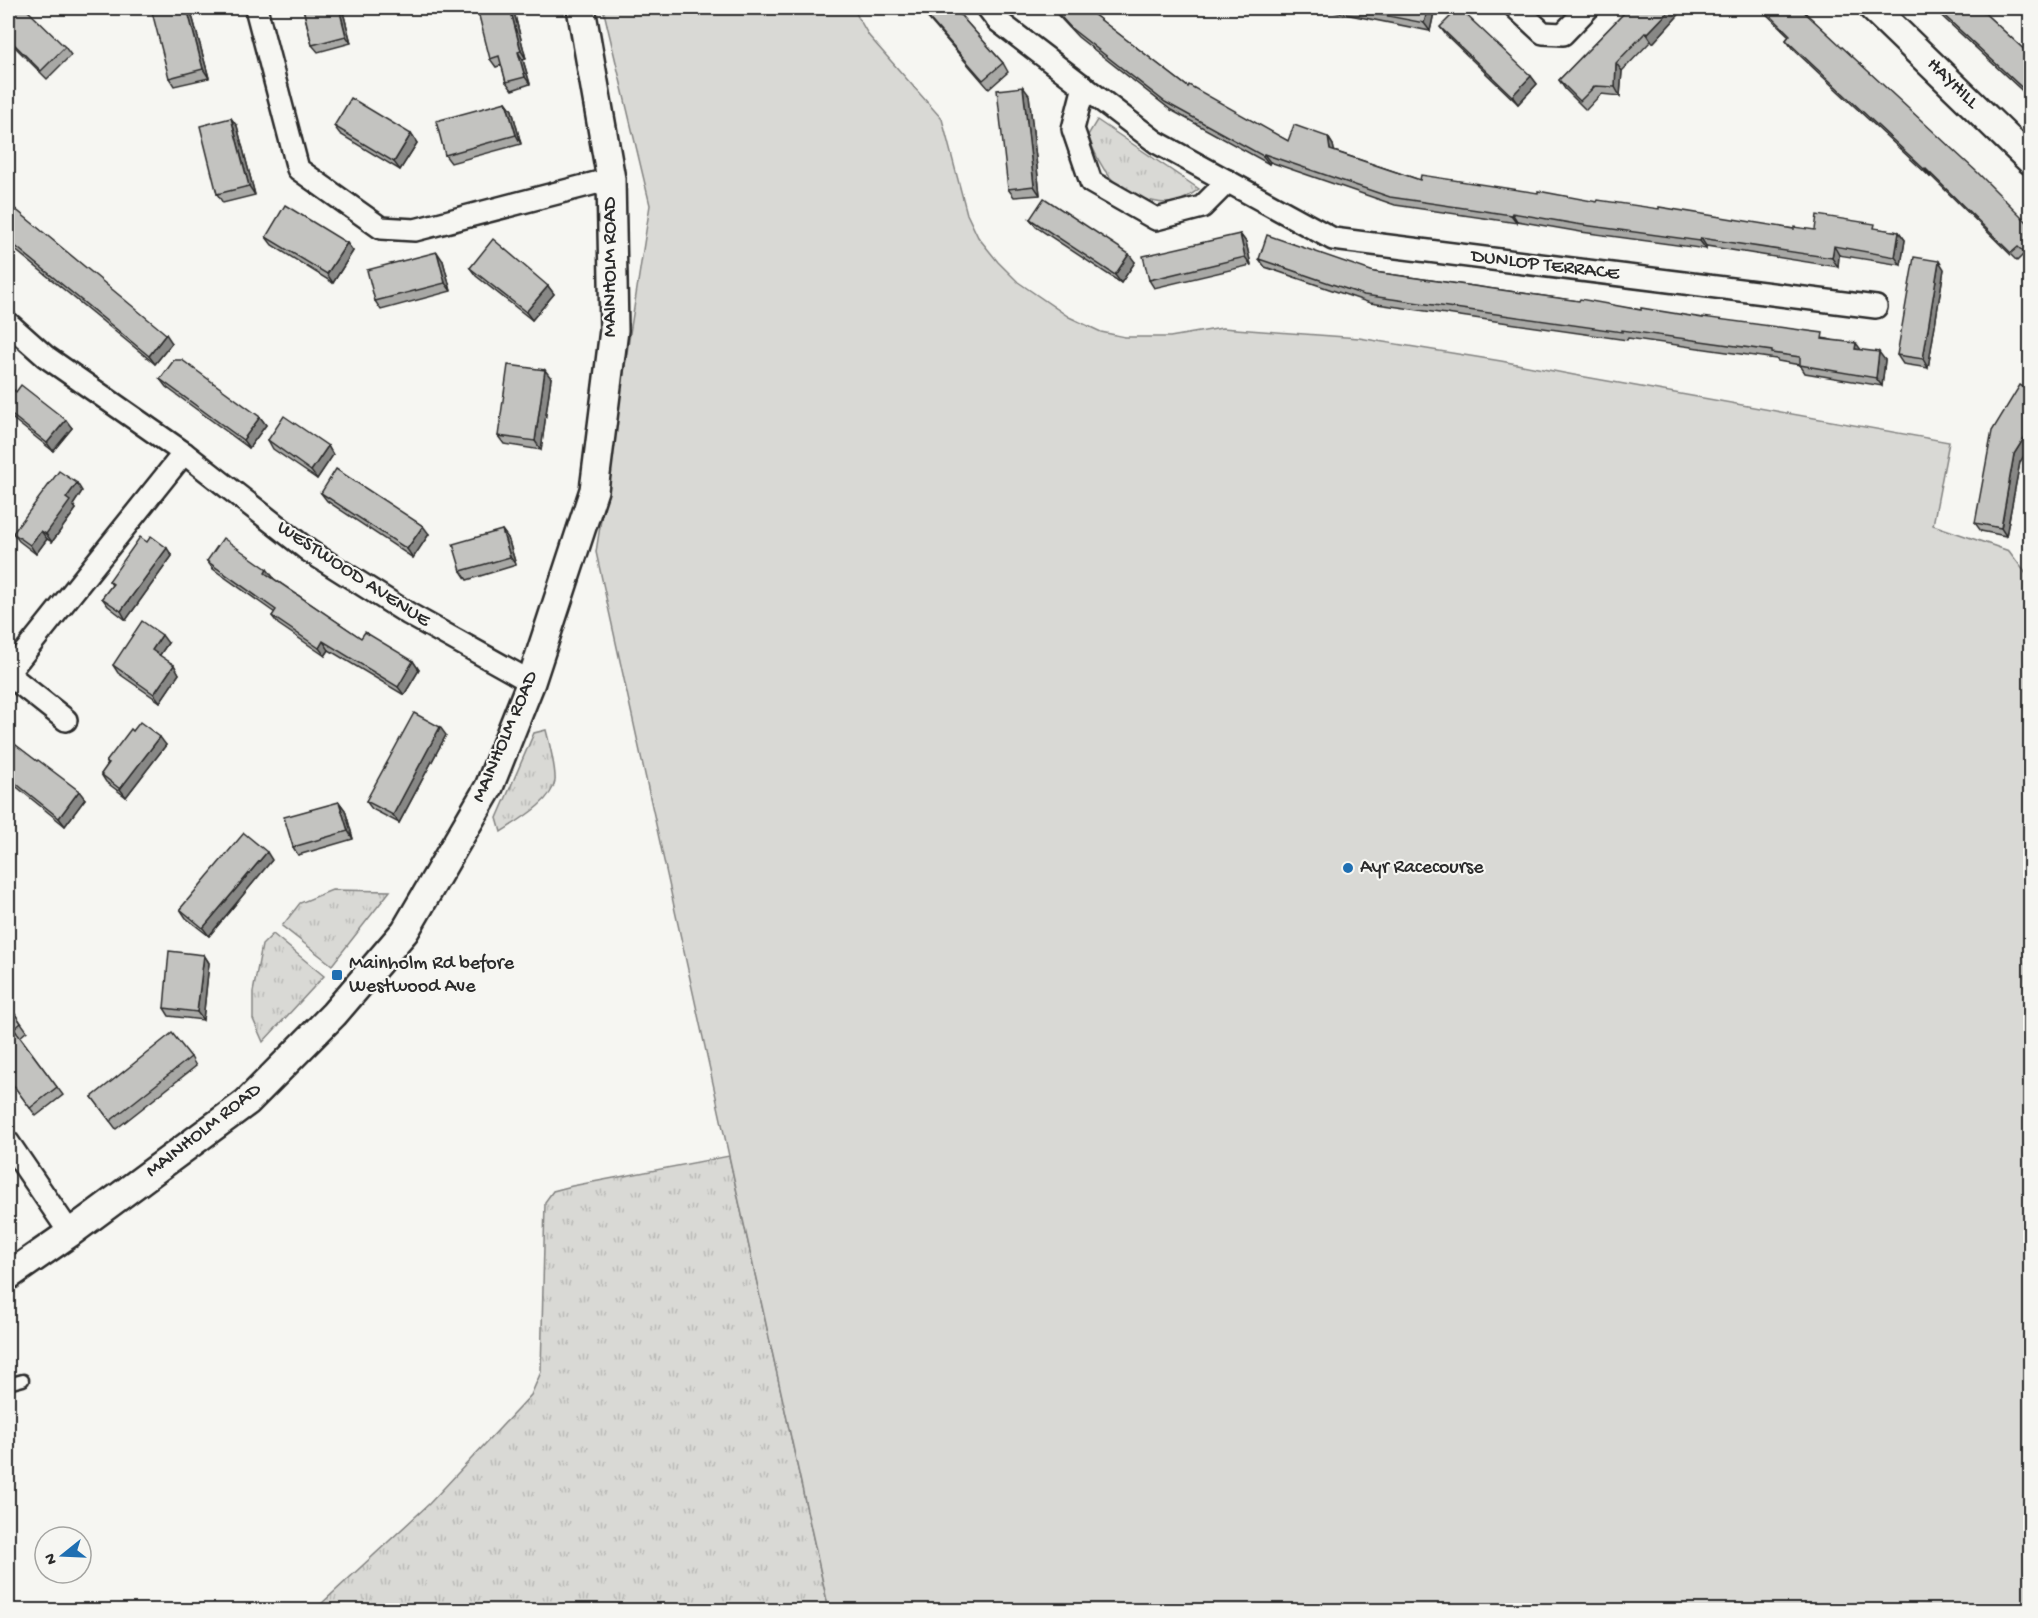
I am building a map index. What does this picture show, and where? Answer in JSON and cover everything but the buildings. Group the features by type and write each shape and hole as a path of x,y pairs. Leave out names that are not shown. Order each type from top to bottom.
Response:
{"street":[{"path":"256,8 298,169 381,228 415,230 610,179"},
{"name":"MAINHOLM ROAD","path":"8,1276 247,1102 334,1014 405,931 489,787 531,682 594,490 614,330 610,179 581,8"},
{"name":"DUNLOP TERRACE","path":"988,8 998,21 1156,142 1333,239 1876,307"},
{"path":"1516,8 1543,33 1563,34 1588,8"},
{"name":"HAYHILL","path":"1873,8 2031,159"},
{"path":"1084,86 1073,129 1091,182 1156,219 1202,207 1228,181"},
{"name":"WESTWOOD AVENUE","path":"8,323 45,356 184,453 309,551 409,614 531,682"},
{"path":"66,720 8,674 184,453"},
{"path":"8,1142 70,1233"}],"lane":[{"path":"8,1384 23,1380"}],"green space":[{"name":"Ayr Racecourse","path":"603,8 853,8 869,36 942,119 967,214 978,237 1018,282 1069,317 1101,332 1125,337 1170,337 1222,328 1359,338 1501,361 1949,442 1933,525 2009,551 2030,579 2030,1610 829,1610 596,552 650,205"},
{"path":"1097,120 1199,189 1182,200 1169,203 1152,201 1128,192 1110,177 1092,147 1088,135"},
{"path":"546,730 554,770 555,781 552,789 533,810 501,832 497,818 534,733"},
{"path":"332,890 390,891 332,965 282,926 300,903"},
{"path":"273,934 324,976 263,1042 253,1019 253,992 262,945"},
{"path":"729,1156 829,1610 289,1610 321,1604 429,1504 531,1395 541,1372 545,1202 553,1191"}],"place":[{"name":"Ayr Racecourse","path":"1348,868"},
{"name":"Mainholm Rd before Westwood Ave","path":"337,975"}]}
